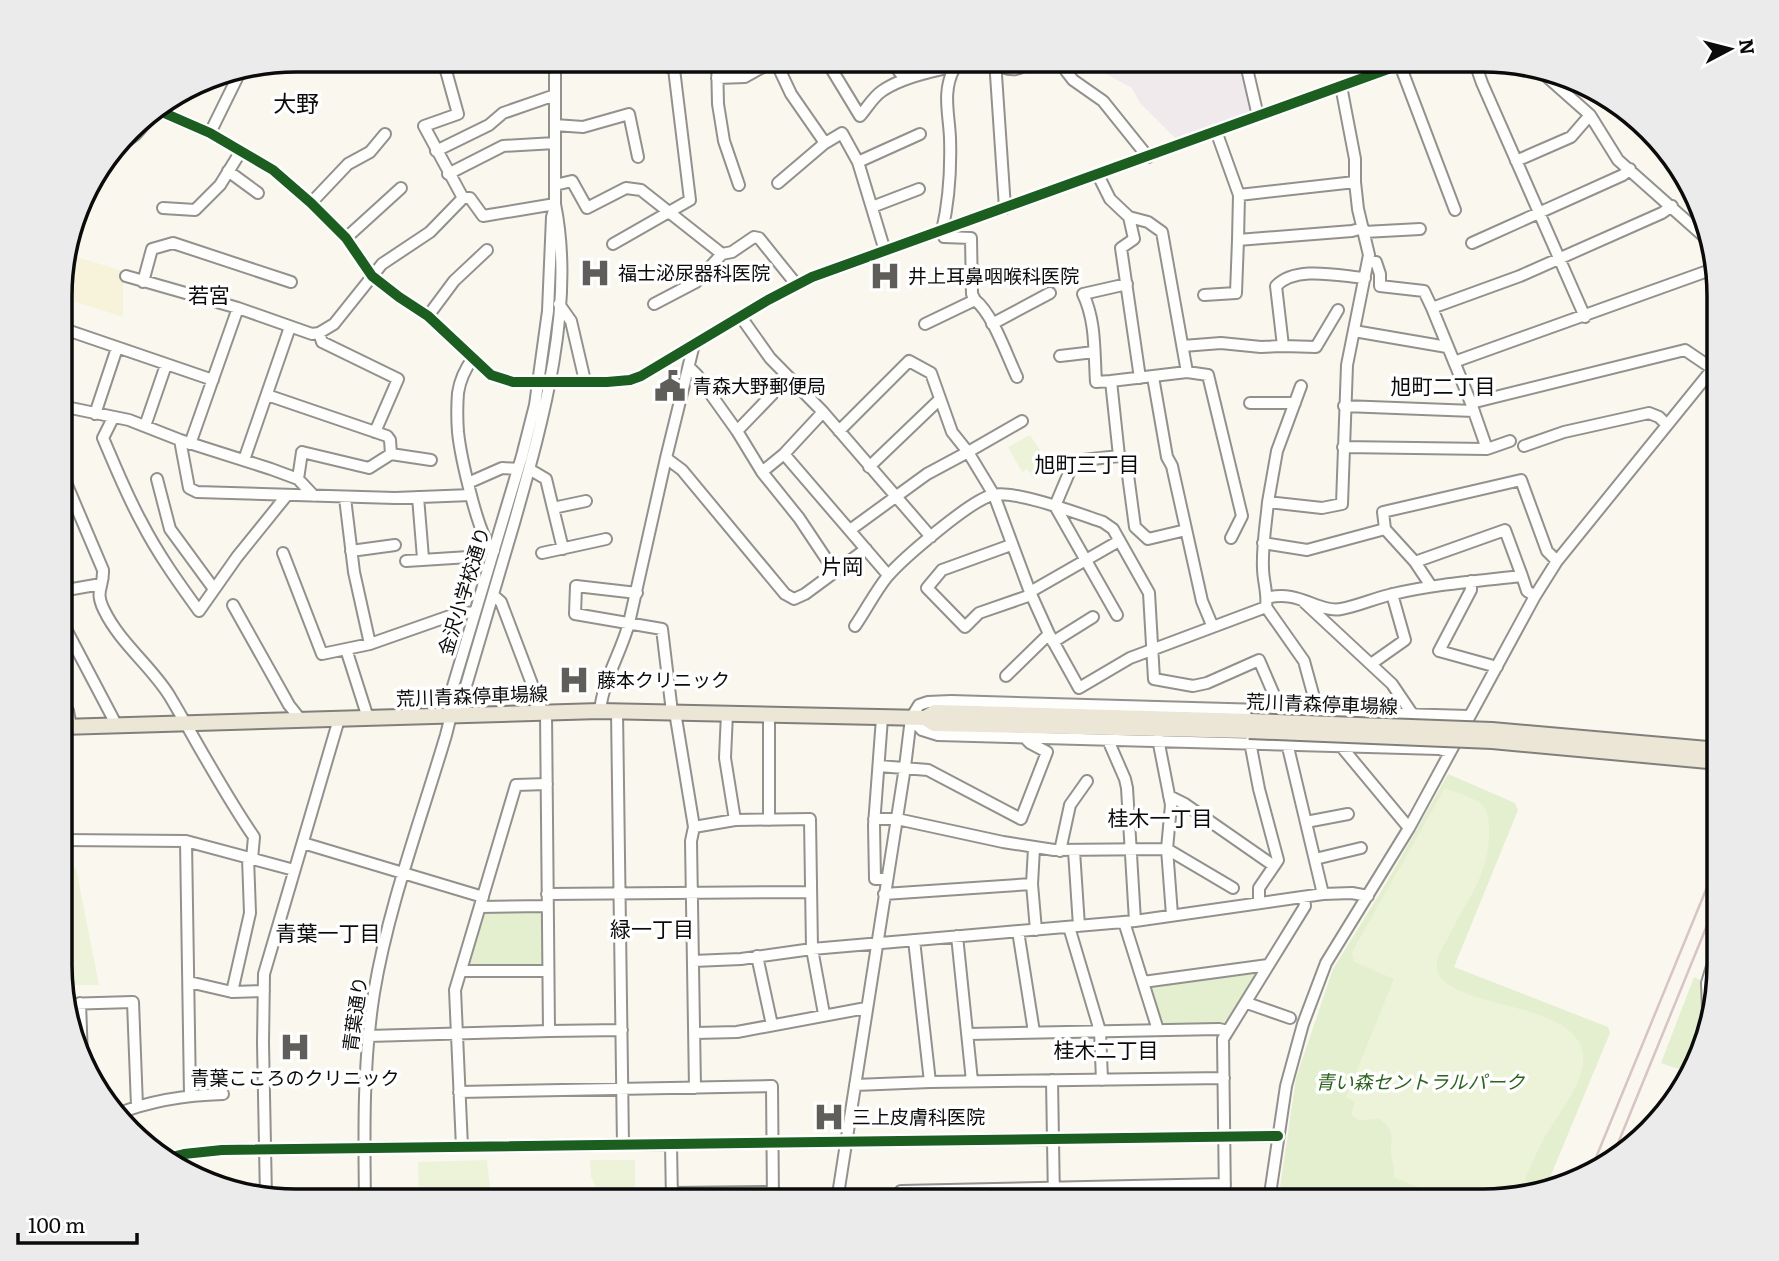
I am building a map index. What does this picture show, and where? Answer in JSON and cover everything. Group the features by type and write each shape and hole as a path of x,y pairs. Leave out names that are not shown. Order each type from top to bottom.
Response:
{"main road":[{"name":"荒川青森停車場線","path":"72,727 600,711 727,713 918,718 934,724 1492,741 1707,761"},
{"name":"荒川青森停車場線","path":"1250,732 1492,730 1707,749"}],"street":[{"path":"446,72 458,114 424,126 463,198"},
{"name":"金沢小学校通り","path":"524,469 475,613 448,704 451,715 460,706 493,594 524,469 559,304 560,246 555,206 555,72"},
{"path":"613,244 690,200 674,72"},
{"path":"717,72 718,104 724,141 739,185"},
{"path":"717,78 745,76 752,72"},
{"path":"781,72 791,94 825,143 822,145"},
{"path":"833,72 860,116 876,96 905,79 934,72"},
{"path":"899,72 905,79"},
{"path":"952,72 946,92 950,140 947,206 942,231 944,237 971,237 972,294 992,324 1017,377"},
{"path":"996,72 1005,208"},
{"path":"1067,72 1073,80 1103,101 1148,157"},
{"path":"1248,72 1258,116"},
{"path":"166,113 210,133 266,165 346,238 372,276 399,298 428,316 484,370 503,380 607,382 640,376 796,284 1380,72"},
{"path":"1403,72 1455,210"},
{"path":"1479,72 1585,317"},
{"path":"210,133 237,79"},
{"path":"1558,85 1590,115 1618,160 1698,230"},
{"path":"1268,502 1322,508 1342,504 1347,365 1368,255 1355,182 1355,159 1341,86"},
{"path":"436,151 489,125 503,113 555,95"},
{"path":"555,125 583,127 629,114 639,158"},
{"path":"1516,161 1571,137 1590,115"},
{"path":"1205,295 1236,293 1239,195 1216,131"},
{"path":"778,183 822,145 842,133 858,162 885,251"},
{"path":"311,204 348,164 370,152 385,134"},
{"path":"858,162 920,134"},
{"path":"448,174 503,146 555,143"},
{"path":"163,208 195,210 220,185 240,151"},
{"path":"1472,243 1623,176 1630,169"},
{"path":"228,171 258,192"},
{"path":"1098,175 1110,199 1129,217 1148,222 1162,232 1187,372"},
{"path":"555,185 572,181 587,208 626,188 641,190 722,254"},
{"path":"1239,195 1355,182"},
{"path":"346,238 401,188"},
{"path":"872,207 919,189"},
{"path":"126,276 238,308 312,334 319,333 334,324 383,264 430,232 463,198 470,198 483,216 555,206"},
{"name":"金沢小学校通り","path":"544,381 552,217 555,206"},
{"path":"1432,308 1520,276 1662,213 1672,206"},
{"path":"1129,217 1134,239 1121,248 1140,378"},
{"path":"1238,240 1363,230 1420,229"},
{"path":"654,304 696,282 722,254 732,253 754,237 759,238 796,284"},
{"path":"143,282 152,249 173,243 291,282"},
{"path":"428,316 454,281 487,250"},
{"path":"1368,262 1376,262 1380,286 1424,291 1487,449"},
{"path":"1454,362 1706,272"},
{"path":"1283,346 1276,286 1283,278 1312,274 1365,278"},
{"path":"1127,284 1083,294 1090,310 1096,382 1187,372 1208,375 1242,516 1231,538"},
{"path":"992,324 1050,293"},
{"path":"925,324 975,300"},
{"path":"559,304 571,321 585,381"},
{"path":"238,308 213,380 185,442 189,488 197,492 345,498 418,497 470,489 502,468 524,469 546,480 563,549"},
{"path":"1183,346 1221,343 1316,348 1338,310"},
{"path":"741,317 771,358 823,412 931,537"},
{"path":"244,460 290,327"},
{"path":"1354,331 1447,347"},
{"path":"72,332 213,380"},
{"path":"319,333 321,342 398,379 375,432"},
{"path":"600,711 608,677 621,648 637,593 694,344"},
{"path":"95,414 117,348"},
{"path":"1344,406 1472,407 1685,350 1707,361"},
{"path":"1059,356 1094,352"},
{"path":"473,358 463,373 457,403 460,446 486,545 494,551"},
{"path":"839,431 909,361 930,373 952,432 968,452 994,495 1030,593 1079,688 1130,658 1285,596 1300,598 1334,610 1432,586 1521,576"},
{"path":"145,426 166,365"},
{"path":"689,367 697,374 762,472 799,519 835,572"},
{"path":"1271,1189 1294,1055 1315,989 1339,940 1409,828 1535,596 1557,561 1707,376"},
{"path":"737,431 789,377"},
{"path":"1153,377 1167,457 1172,466 1202,601 1212,625"},
{"path":"1111,381 1119,456"},
{"path":"1301,386 1277,451 1263,544 1263,570 1266,602 1304,661 1318,712"},
{"path":"267,395 387,436 391,454"},
{"path":"869,467 940,399"},
{"path":"1250,403 1295,402"},
{"path":"72,408 145,426 298,479 314,496"},
{"path":"762,472 784,454 823,412"},
{"path":"1524,446 1564,432 1649,413 1660,417 1667,425"},
{"path":"113,418 103,438 141,522 169,570 199,611 287,495"},
{"path":"850,530 927,474 1022,421"},
{"path":"1343,447 1487,449 1510,441"},
{"path":"298,479 302,452 369,468 391,454 430,460"},
{"path":"784,454 888,575"},
{"path":"1055,506 1074,461 1119,456 1126,460 1135,527 1149,539 1186,530"},
{"path":"666,458 682,470 785,594 798,598 866,549"},
{"path":"157,479 170,529 214,589"},
{"path":"1432,586 1415,562 1385,529 1383,512 1521,480 1547,551 1557,561"},
{"path":"855,626 888,575 969,507 994,495 1026,499 1102,522 1112,529 1149,593 1154,679 1193,686 1207,683 1259,660 1281,711"},
{"path":"72,497 103,570 97,593 106,614 121,637 168,694 254,838 250,859 250,913 232,992"},
{"path":"418,497 424,558"},
{"path":"345,498 351,551 370,644"},
{"path":"553,508 586,500"},
{"path":"1055,506 1117,615"},
{"path":"1263,544 1307,551 1385,529"},
{"path":"1415,562 1506,530 1527,591 1535,596"},
{"path":"542,553 606,539"},
{"path":"1011,545 942,570 927,588 965,627 979,613 1030,593 1119,541"},
{"path":"351,551 395,544"},
{"path":"283,553 322,654 370,644 461,612 475,613"},
{"path":"406,561 469,557"},
{"path":"1471,581 1471,590 1439,651 1497,667"},
{"path":"72,589 101,584"},
{"path":"637,593 576,586 575,614 662,629 694,827 691,841 695,1088"},
{"path":"493,594 501,602 545,713 549,1031"},
{"path":"1371,664 1405,640 1392,594"},
{"path":"1300,598 1392,684 1413,715"},
{"path":"233,605 289,705 301,720"},
{"path":"1006,676 1051,638 1093,617"},
{"path":"72,640 117,726"},
{"path":"346,649 369,718"},
{"path":"1450,752 1438,749 1287,743 1250,732 1108,740 938,735 922,730 913,710 919,705 939,702 1469,716"},
{"path":"617,711 623,1145"},
{"path":"727,713 725,758 735,820"},
{"name":"青葉通り","path":"365,1189 363,1099 368,1036 381,961 451,715"},
{"path":"769,715 769,820"},
{"path":"882,718 874,820 875,879 887,879"},
{"path":"839,1189 905,767 918,718"},
{"path":"266,1187 264,974 339,719"},
{"path":"1250,732 1259,789 1278,860 1259,888 1259,902"},
{"path":"879,766 928,769 1020,819 1047,752 1025,738"},
{"path":"1158,739 1171,805 1167,849 1172,915"},
{"path":"1108,740 1125,779 1130,850 1129,922 1158,1030"},
{"path":"1287,743 1323,894"},
{"path":"1340,745 1409,828"},
{"path":"1060,850 1070,805 1087,782"},
{"path":"462,1147 455,990 516,786 547,784"},
{"path":"1169,796 1185,804 1274,866"},
{"path":"1306,822 1348,814"},
{"path":"694,827 735,820 810,819 812,949 824,1014"},
{"path":"874,820 897,819 1034,848 1074,851 1167,849 1233,888"},
{"path":"72,840 186,841 294,870"},
{"path":"186,841 190,1095"},
{"path":"303,843 405,874 481,902 621,894 811,891"},
{"path":"1034,848 1032,884 1036,930"},
{"path":"1315,859 1361,848"},
{"path":"1074,851 1074,927 1100,1031 1102,1080"},
{"path":"884,894 1032,884"},
{"path":"694,961 1129,922 1323,894 1352,893 1368,896"},
{"path":"1225,1189 1223,1039 1305,906 1304,897"},
{"path":"1018,931 1034,1032"},
{"path":"957,936 972,1081"},
{"path":"914,940 930,1082"},
{"path":"757,957 772,1025"},
{"path":"1143,982 1268,965"},
{"path":"461,971 548,971"},
{"path":"189,982 232,992 264,991"},
{"path":"75,1003 133,1002 137,1106"},
{"path":"80,1003 81,1027"},
{"path":"1247,1003 1290,1018"},
{"path":"696,1033 737,1032 866,1008"},
{"path":"968,1034 1219,1029 1228,1031"},
{"path":"368,1036 622,1030"},
{"path":"855,1085 1224,1078"},
{"path":"1052,1080 1054,1188"},
{"path":"459,1092 772,1086 773,1189"},
{"path":"125,1111 190,1095 223,1094"},
{"path":"179,1156 199,1152 265,1149 1278,1136"},
{"path":"670,1144 671,1189"},
{"path":"1003,1189 1225,1184"}],"shaded area":[{"path":"1105,72 1244,72 1255,112 1177,140 1140,103 1132,88"},
{"path":"76,257 123,271 123,317 72,301"}],"green space":[{"path":"1030,435 1040,450 1033,478 1027,469 1022,472 1008,447"},
{"name":"青い森セントラルパーク","path":"1448,774 1515,803 1518,810 1454,967 1608,1027 1610,1033 1549,1179 1527,1185 1484,1189 1280,1189 1296,1078 1333,969 1388,880"},
{"name":"青い森セントラルパーク","path":"1445,788 1480,803 1488,814 1489,821 1485,862 1475,888 1439,956 1437,962 1441,977 1454,988 1552,1020 1571,1032 1582,1049 1581,1073 1576,1085 1541,1144 1523,1186 1424,1189 1393,1177 1391,1135 1388,1127 1379,1119 1359,1120 1351,1115 1355,1102 1346,1097 1394,979 1354,962 1352,952"},
{"path":"72,867 76,868 99,985 73,985"},
{"path":"540,910 541,967 471,967 469,963 485,911"},
{"path":"1255,970 1258,975 1226,1024 1163,1027 1160,1023 1148,986"},
{"path":"1694,977 1702,981 1703,1007 1695,1038 1682,1069 1661,1063"},
{"path":"487,1160 491,1189 419,1189 418,1162"},
{"path":"590,1160 635,1160 635,1189 597,1189 591,1177"}],"railway":[{"path":"1595,1159 1707,887"},
{"path":"1617,1145 1707,925"}],"cycle path":[{"path":"165,113 210,133 273,170 346,238 372,276 428,316 491,375 513,382 607,382 641,376 768,300 812,277 1380,72"},
{"path":"178,1156 222,1150 1278,1136"}],"place":[{"name":"福士泌尿器科医院","path":"595,273"},
{"name":"井上耳鼻咽喉科医院","path":"885,276"},
{"name":"青森大野郵便局","path":"670,386"},
{"name":"藤本クリニック","path":"574,680"},
{"name":"青葉こころのクリニック","path":"295,1047"},
{"name":"三上皮膚科医院","path":"829,1117"}],"district":[{"name":"大野","path":"296,104"},
{"name":"若宮","path":"209,296"},
{"name":"旭町二丁目","path":"1443,387"},
{"name":"旭町三丁目","path":"1087,465"},
{"name":"片岡","path":"842,567"},
{"name":"桂木一丁目","path":"1160,819"},
{"name":"緑一丁目","path":"652,930"},
{"name":"青葉一丁目","path":"328,934"},
{"name":"桂木二丁目","path":"1106,1051"}]}
